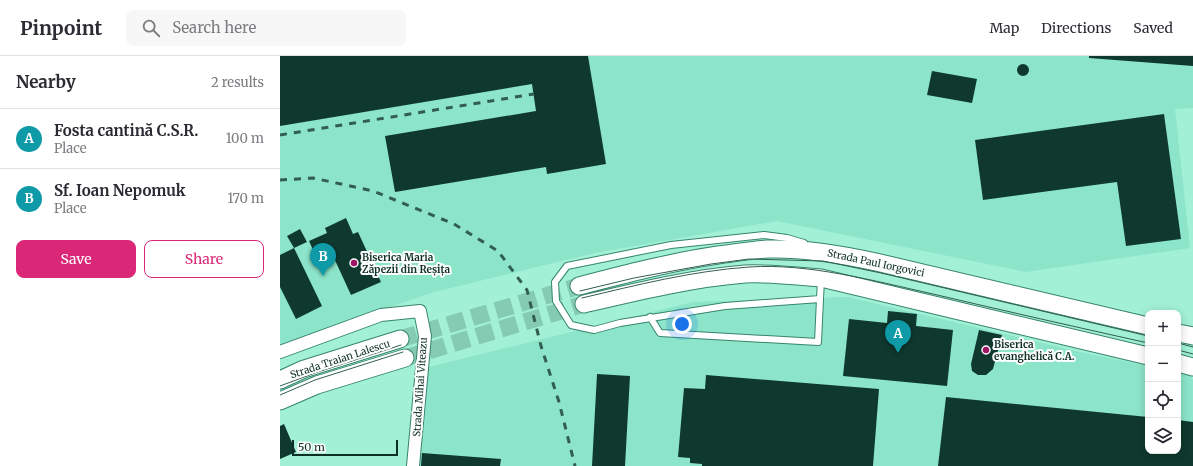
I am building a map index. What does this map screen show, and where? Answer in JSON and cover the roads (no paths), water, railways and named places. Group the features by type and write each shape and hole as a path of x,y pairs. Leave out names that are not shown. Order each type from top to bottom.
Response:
{"main road":[{"name":"Strada Paul Iorgovici","path":"579,286 665,265 750,251 767,249 822,252 876,262 1145,325"},
{"path":"584,304 678,284 746,274 821,278 1145,355"},
{"name":"Strada Traian Lalescu","path":"280,380 304,369 400,339"},
{"name":"Strada Traian Lalescu","path":"280,401 317,385 405,358"},
{"path":"1181,364 1193,367"}],"street":[{"name":"Strada Mihai Viteazu","path":"280,352 382,315 420,311 425,336 413,466"}],"lane":[{"path":"820,299 725,306 650,317 594,330 571,325 556,301 555,282 567,266 671,244 764,235 787,238 809,244 822,252"},
{"path":"650,317 660,333 818,342 821,278"}],"tunnel":[{"path":"400,339 579,286"},
{"path":"405,358 584,304"}],"tram line":[{"path":"580,291 634,278 711,264 749,259 823,261 881,273 1145,335"},
{"path":"582,298 665,279 728,269 772,266 818,270 841,274 1145,342"},
{"path":"1181,344 1193,347"},
{"path":"280,386 401,345"},
{"path":"1181,351 1193,354"},
{"path":"280,395 315,380 403,352"}],"railway":[{"path":"280,135 534,94"},
{"path":"280,180 313,178 373,191 454,224 498,251 527,290 541,346 559,402 575,466"}],"place":[{"name":"Biserica Maria Zăpezii din Reșița","path":"354,263"},
{"name":"Sf. Ioan Nepomuk","path":"323,276"},
{"name":"Biserica evanghelică C.A.","path":"986,350"},
{"name":"Fosta cantină C.S.R.","path":"898,353"}]}
